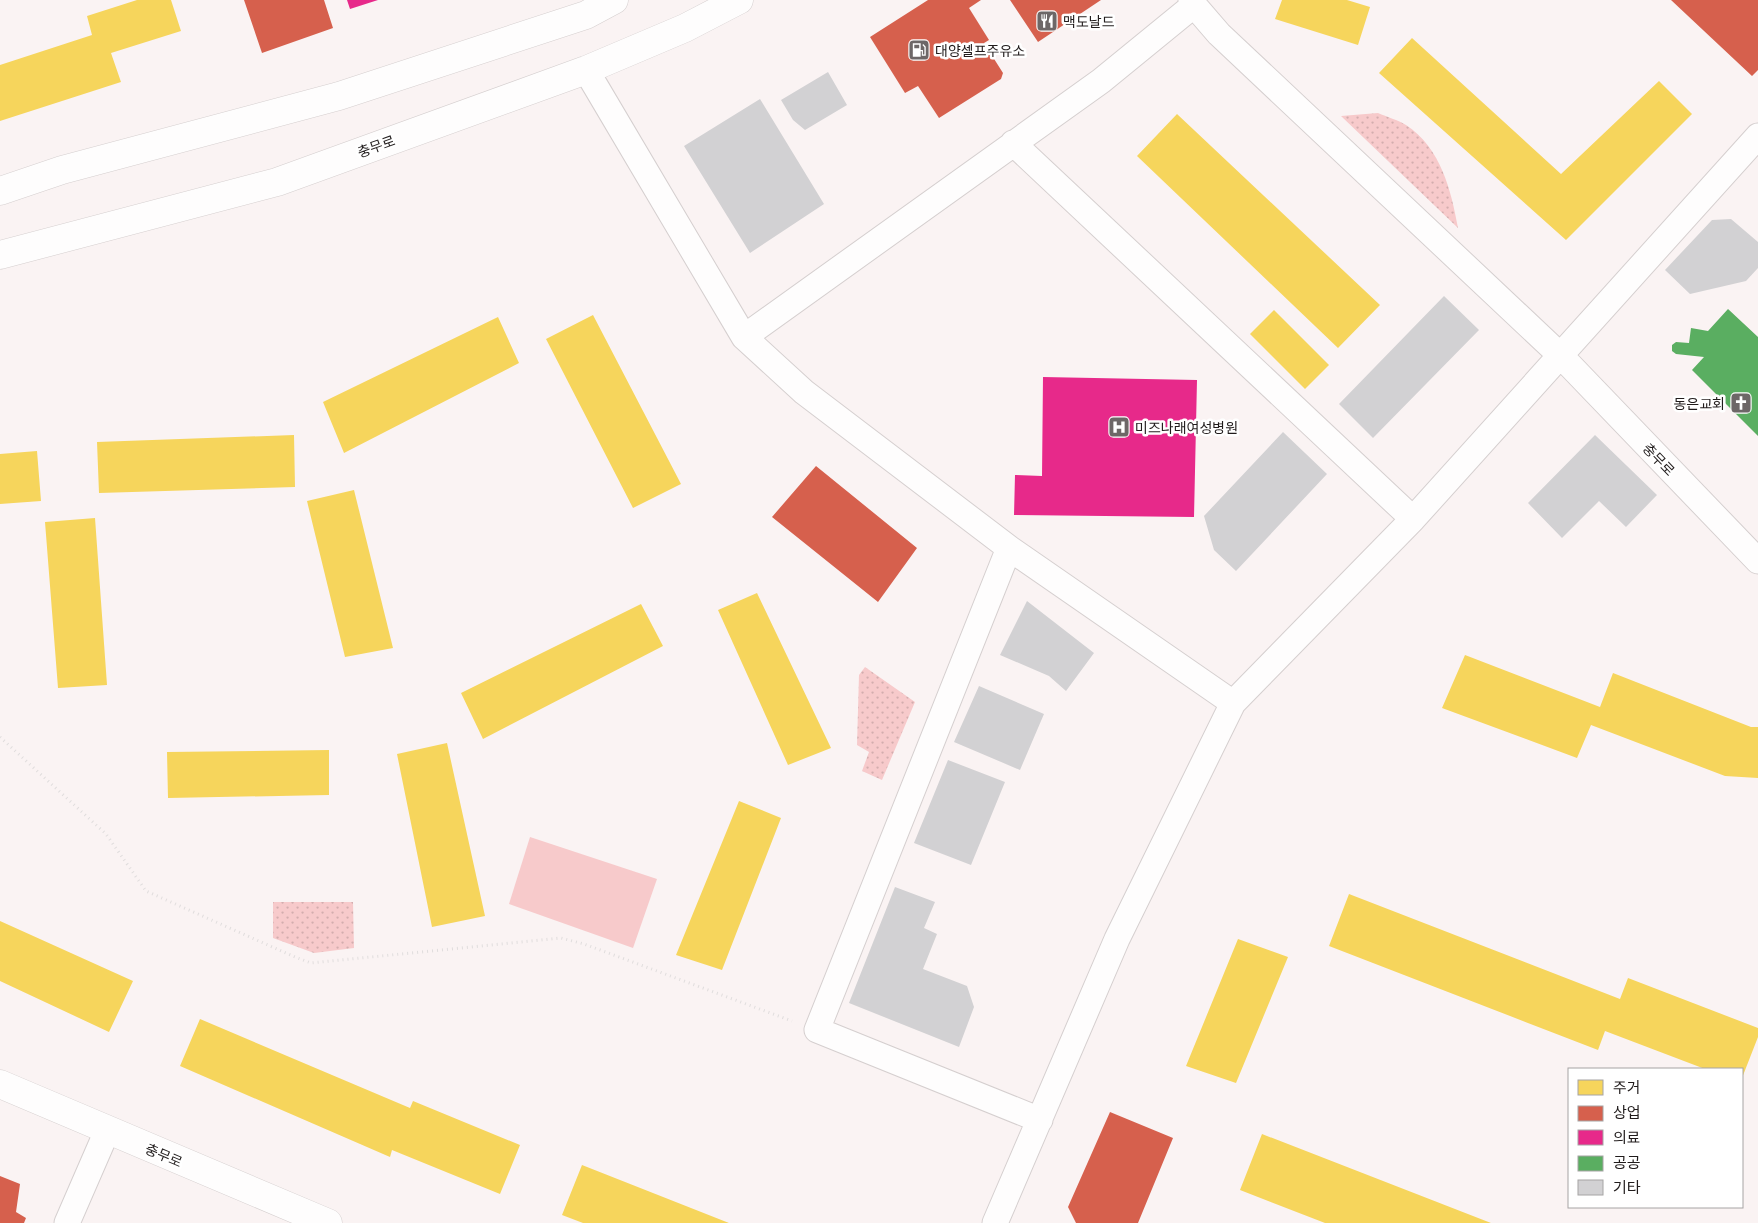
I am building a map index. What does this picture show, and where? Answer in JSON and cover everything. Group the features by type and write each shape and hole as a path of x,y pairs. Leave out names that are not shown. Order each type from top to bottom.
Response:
{"main road":[{"path":"0,191 62,170 340,96 586,15 614,0"},
{"name":"충무로","path":"0,256 277,182 586,70 685,28 739,0"},
{"name":"충무로","path":"0,1084 106,1131 328,1223"}],"street":[{"path":"744,337 1101,81 1192,3"},
{"name":"충무로","path":"1192,3 1219,34 1561,356 1758,561"},
{"path":"586,70 744,337 804,392 1009,548 1233,703"},
{"path":"995,1223 1117,939 1233,703 1413,520 1758,136"},
{"path":"1013,143 1413,520"},
{"path":"1009,548 817,1030 1040,1120"},
{"path":"67,1223 106,1131"}],"path":[{"path":"0,738 106,834 146,891 311,963 561,938 584,944 817,1030"}],"shaded area":[{"path":"1378,113 1406,125 1428,145 1448,185 1458,228 1341,116"},
{"path":"865,667 915,702 882,780 862,771 869,752 857,745 859,675"},
{"path":"530,837 657,879 633,948 509,904"},
{"path":"273,902 353,902 354,948 314,953 273,938"}],"building: 주거":[{"path":"137,0 171,0 181,31 111,53 121,82 0,121 0,65 92,35 87,16"},
{"path":"1282,0 1347,0 1370,7 1358,45 1275,19"},
{"path":"1412,38 1561,174 1659,81 1692,114 1566,240 1379,73"},
{"path":"1177,114 1380,305 1338,348 1137,156"},
{"path":"1274,310 1329,365 1305,389 1250,334"},
{"path":"593,315 681,484 633,508 546,339"},
{"path":"498,317 519,363 344,453 323,402"},
{"path":"294,435 295,487 99,493 97,442"},
{"path":"37,451 41,501 0,504 0,454"},
{"path":"354,490 393,648 345,657 307,501"},
{"path":"95,518 107,685 58,688 45,522"},
{"path":"757,593 831,748 788,765 718,610"},
{"path":"641,604 663,646 483,739 461,693"},
{"path":"1465,655 1600,707 1613,673 1751,727 1758,727 1758,778 1725,776 1591,725 1577,758 1442,708"},
{"path":"447,743 485,916 432,927 397,754"},
{"path":"329,750 329,795 168,798 167,752"},
{"path":"739,801 781,818 722,970 676,955"},
{"path":"1349,894 1620,999 1628,978 1758,1028 1758,1037 1743,1075 1743,1068 1702,1068 1605,1031 1598,1050 1329,946"},
{"path":"0,921 133,981 109,1032 0,981"},
{"path":"1238,939 1288,957 1236,1083 1186,1066"},
{"path":"200,1019 410,1108 413,1101 520,1145 500,1194 392,1150 390,1157 180,1066"},
{"path":"1262,1134 1491,1223 1325,1223 1240,1190"},
{"path":"582,1165 729,1223 583,1223 562,1215"}],"building: 상업":[{"path":"244,0 324,0 333,28 262,53"},
{"path":"928,0 981,0 969,8 989,40 984,43 1003,73 1001,79 939,118 918,86 905,93 870,37"},
{"name":"맥도날드","path":"1010,0 1101,0 1038,42"},
{"path":"1671,0 1758,0 1758,70 1752,76"},
{"path":"816,466 917,548 878,602 772,517"},
{"path":"1110,1112 1173,1138 1138,1223 1076,1223 1068,1207"},
{"path":"0,1176 20,1184 16,1212 26,1218 24,1223 0,1223"}],"building: 의료":[{"path":"347,0 378,0 350,9"},
{"name":"미즈나래여성병원","path":"1043,377 1197,380 1194,517 1014,515 1015,475 1042,476"}],"building: 공공":[{"name":"동은교회","path":"1728,309 1758,337 1758,436 1692,370 1704,357 1676,354 1672,351 1672,345 1676,342 1689,343 1691,328 1708,331"}],"building: 기타":[{"path":"828,72 847,105 805,130 793,120 781,100"},
{"path":"760,99 824,204 750,253 684,146"},
{"path":"1731,219 1758,242 1758,268 1746,281 1690,294 1665,270 1712,220"},
{"path":"1444,296 1479,330 1373,438 1339,404"},
{"path":"1283,432 1327,474 1236,571 1214,550 1204,516"},
{"path":"1595,435 1657,495 1626,527 1599,501 1562,538 1528,503"},
{"path":"1027,601 1094,653 1066,691 1049,676 1000,655"},
{"path":"979,686 1044,714 1020,770 954,742"},
{"path":"948,760 1005,782 971,865 914,843"},
{"path":"895,887 935,902 924,928 937,934 923,969 967,986 974,1007 959,1047 849,1003"}],"place":[{"name":"맥도날드","path":"1047,21"},
{"name":"대양셀프주유소","path":"919,50"},
{"name":"동은교회","path":"1741,403"},
{"name":"미즈나래여성병원","path":"1119,427"}]}
